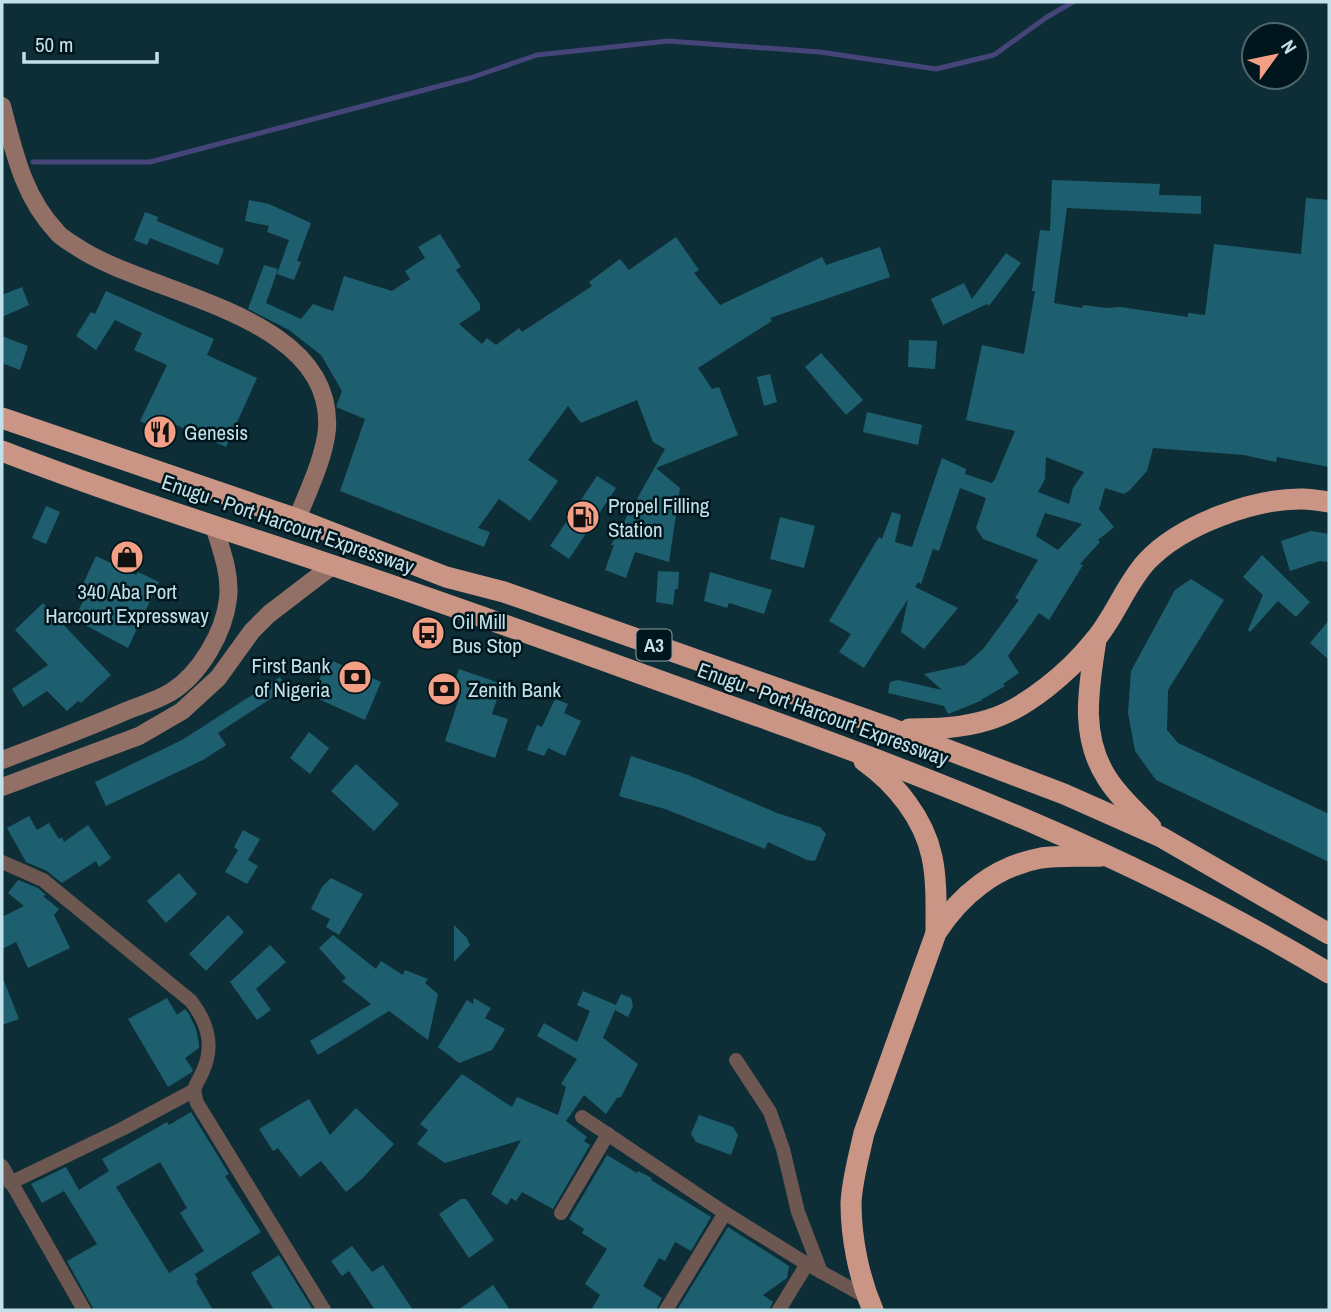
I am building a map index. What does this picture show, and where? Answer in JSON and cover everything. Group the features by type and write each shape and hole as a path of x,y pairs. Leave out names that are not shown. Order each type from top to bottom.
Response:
{"highway":[{"name":"Enugu - Port Harcourt Expressway","path":"2,418 297,519 446,577 504,592 893,729 1065,794 1161,837 1290,909 1329,934"},
{"name":"Enugu - Port Harcourt Expressway","path":"2,451 846,747 1002,808 1111,856 1271,938 1329,974"},
{"path":"893,729 961,726 990,720 1038,693 1064,673 1096,640 1123,593 1148,560 1178,537 1236,510 1269,502 1302,499 1329,502"},
{"path":"1096,640 1087,704 1095,753 1107,778 1127,803 1161,837"},
{"path":"846,747 894,787 923,831 932,856 936,933"},
{"path":"871,1304 860,1272 854,1235 851,1203 856,1167 864,1133 936,933 950,910 971,890 993,876 1040,858 1111,856"}],"main road":[{"path":"2,106 25,184 37,208 57,233 97,260 236,314 285,343 304,360 317,381 326,411 327,429 323,449 297,519"},
{"path":"2,760 73,734 170,692 190,677 205,658 222,624 228,598 225,563 214,526"},
{"path":"2,787 139,736 182,711 218,678 252,631 269,614 333,565"}],"street":[{"path":"2,862 43,880 191,1001 203,1016 208,1027 208,1051 202,1073 193,1091 197,1103 324,1310"},
{"path":"736,1060 769,1112 783,1149 814,1268"},
{"path":"10,1183 193,1091"},
{"path":"582,1117 725,1213 871,1304"},
{"path":"561,1213 608,1134"},
{"path":"2,1166 84,1310"},
{"path":"666,1310 725,1213"},
{"path":"779,1310 814,1268"}],"building":[{"path":"1052,180 1160,184 1159,195 1201,196 1201,214 1067,208 1054,303 1082,308 1083,305 1121,307 1188,317 1188,313 1205,315 1214,244 1301,254 1306,198 1329,200 1329,467 1277,457 1276,462 1244,455 1153,448 1147,471 1130,490 1124,494 1105,488 1099,509 1114,527 1098,540 1100,542 1080,564 1083,565 1049,620 1039,613 1008,656 1019,673 983,700 948,714 944,706 888,693 890,682 898,680 942,690 924,674 965,665 984,648 1019,600 1015,598 1038,560 983,539 976,528 986,498 960,488 939,551 933,549 921,584 918,582 915,587 958,608 924,649 901,632 908,599 864,668 839,652 851,634 829,621 879,537 882,539 892,512 901,515 895,542 912,547 942,458 966,469 965,474 992,483 995,479 1015,431 966,420 982,345 1024,354 1035,291 1032,291 1040,230 1050,231","holes":["1046,457 1084,472 1073,488 1069,504 1038,492 1045,479","1045,513 1082,524 1058,550 1036,536"]},
{"path":"249,200 269,204 311,223 297,261 301,262 294,280 277,274 289,240 267,232 269,226 245,221"},
{"path":"145,212 158,217 157,221 224,249 218,265 150,238 147,245 134,240"},
{"path":"440,234 461,267 456,270 480,304 480,310 459,324 482,344 487,338 496,345 519,328 522,332 592,286 589,282 620,259 629,270 676,237 699,270 694,273 720,305 822,257 826,265 880,247 890,277 770,318 772,321 698,368 712,389 719,387 738,435 656,468 680,488 669,562 635,552 626,578 605,570 614,545 611,545 665,449 653,442 637,400 581,423 568,406 528,460 558,481 530,521 499,499 478,528 490,532 484,547 340,491 365,419 336,407 342,391 321,355 289,330 248,309 264,265 278,269 266,303 301,319 313,304 333,311 344,276 392,291 410,279 405,271 425,258 418,247"},
{"path":"1006,253 1021,263 989,306 987,304 943,325 931,299 964,283 972,299"},
{"path":"22,287 29,305 2,317 2,295"},
{"path":"106,291 214,339 207,355 257,378 226,447 176,425 170,436 140,421 167,365 134,350 142,333 115,320 96,350 76,336 91,312 95,314"},
{"path":"2,336 28,346 20,370 2,363"},
{"path":"909,340 937,341 935,369 908,367"},
{"path":"821,353 863,400 846,415 805,367"},
{"path":"770,374 777,402 764,406 757,377"},
{"path":"867,412 922,425 918,445 863,432"},
{"name":"Propel Filling Station","path":"597,476 616,488 569,559 550,546"},
{"path":"46,506 60,512 46,544 32,538"},
{"path":"780,517 815,526 804,568 770,559"},
{"path":"1311,531 1329,534 1329,562 1320,561 1290,571 1281,541"},
{"path":"1262,555 1310,602 1296,617 1278,601 1250,632 1248,630 1263,595 1243,577"},
{"path":"96,556 136,575 138,572 159,582 128,648 74,619 86,596 79,593"},
{"path":"658,571 679,572 673,605 656,602"},
{"path":"710,572 772,590 764,614 729,603 727,608 704,601"},
{"path":"1191,579 1224,600 1168,690 1167,730 1178,743 1329,814 1329,862 1156,780 1135,751 1128,713 1131,671 1175,590"},
{"path":"43,603 111,675 81,703 78,701 67,711 47,691 23,707 12,689 48,665 15,630"},
{"path":"1329,620 1329,660 1310,643"},
{"path":"328,659 381,682 365,720 312,696"},
{"path":"459,669 502,684 492,714 508,719 495,758 445,741 461,692 452,689"},
{"path":"280,677 287,688 218,733 226,745 203,760 106,806 95,782 182,740"},
{"path":"555,699 568,704 564,713 581,721 565,756 548,748 544,756 527,750 537,725 542,727"},
{"path":"309,732 329,748 310,774 290,758"},
{"path":"631,756 688,775 777,813 820,827 826,834 815,861 768,842 765,849 665,809 619,796"},
{"path":"356,764 399,804 374,831 331,791"},
{"path":"29,816 37,830 49,823 64,842 88,825 111,858 99,867 96,861 62,883 47,871 26,862 7,828"},
{"path":"243,830 260,839 248,860 258,866 247,884 225,872 238,850 234,847"},
{"path":"179,873 197,894 166,923 147,901"},
{"path":"331,878 363,894 339,935 326,927 330,919 311,909 322,887"},
{"path":"18,880 38,888 46,895 43,896 59,909 54,915 70,948 28,968 16,942 2,949 2,917 24,906 8,893"},
{"path":"228,915 244,932 206,971 189,954"},
{"path":"454,925 470,945 454,962"},
{"path":"333,935 376,969 381,961 403,975 405,970 428,979 425,983 438,994 428,1040 389,1011 318,1055 310,1041 371,1004 342,981 346,978 319,948"},
{"path":"270,945 286,962 256,989 271,1010 257,1020 230,982"},
{"path":"2,976 19,1019 2,1025"},
{"path":"583,991 616,1005 621,994 631,998 633,1006 628,1017 615,1010 603,1038 638,1064 621,1097 617,1098 606,1114 584,1095 566,1121 587,1137 584,1141 590,1145 553,1209 522,1192 516,1201 511,1198 507,1205 491,1194 521,1140 445,1163 417,1144 428,1130 420,1124 462,1074 512,1107 517,1097 558,1115 566,1087 561,1084 577,1059 537,1036 544,1023 577,1042 590,1011 577,1005"},
{"path":"167,998 177,1015 185,1009 189,1014 199,1044 199,1048 185,1058 192,1072 168,1087 128,1019"},
{"path":"474,998 491,1008 485,1018 505,1029 492,1050 459,1063 438,1047 467,1000 473,1004"},
{"path":"309,1099 330,1135 356,1108 394,1144 362,1179 346,1192 321,1161 300,1177 278,1148 273,1151 259,1129"},
{"path":"191,1112 229,1174 225,1176 261,1232 195,1274 198,1280 196,1281 213,1310 94,1310 67,1261 97,1244 64,1191 42,1203 31,1184 66,1167 79,1190 109,1171 102,1159 167,1122 169,1125","holes":["160,1162 187,1208 180,1213 204,1251 169,1273 116,1187"]},
{"path":"699,1115 733,1127 738,1135 731,1155 696,1142 691,1134"},
{"path":"607,1155 637,1173 638,1171 652,1178 651,1180 711,1217 691,1251 675,1242 665,1261 659,1258 643,1286 662,1298 656,1310 591,1310 600,1295 585,1284 607,1249 582,1233 584,1229 569,1219"},
{"path":"461,1199 466,1199 494,1240 469,1258 439,1214"},
{"path":"728,1227 789,1266 787,1278 763,1295 773,1302 769,1310 677,1310"},
{"path":"352,1246 372,1272 383,1265 413,1310 375,1310 349,1271 342,1276 331,1261"},
{"path":"279,1255 313,1310 274,1310 251,1273"},
{"path":"493,1285 510,1310 458,1310"}],"waterway":[{"path":"33,162 150,162 470,78 537,55 668,41 820,52 936,69 994,55 1073,2"}],"place":[{"name":"Genesis","path":"160,432"},
{"name":"Propel Filling Station","path":"583,517"},
{"name":"340 Aba Port Harcourt Expressway","path":"127,557"},
{"name":"Oil Mill Bus Stop","path":"428,633"},
{"name":"First Bank of Nigeria","path":"355,677"},
{"name":"Zenith Bank","path":"444,689"}]}
